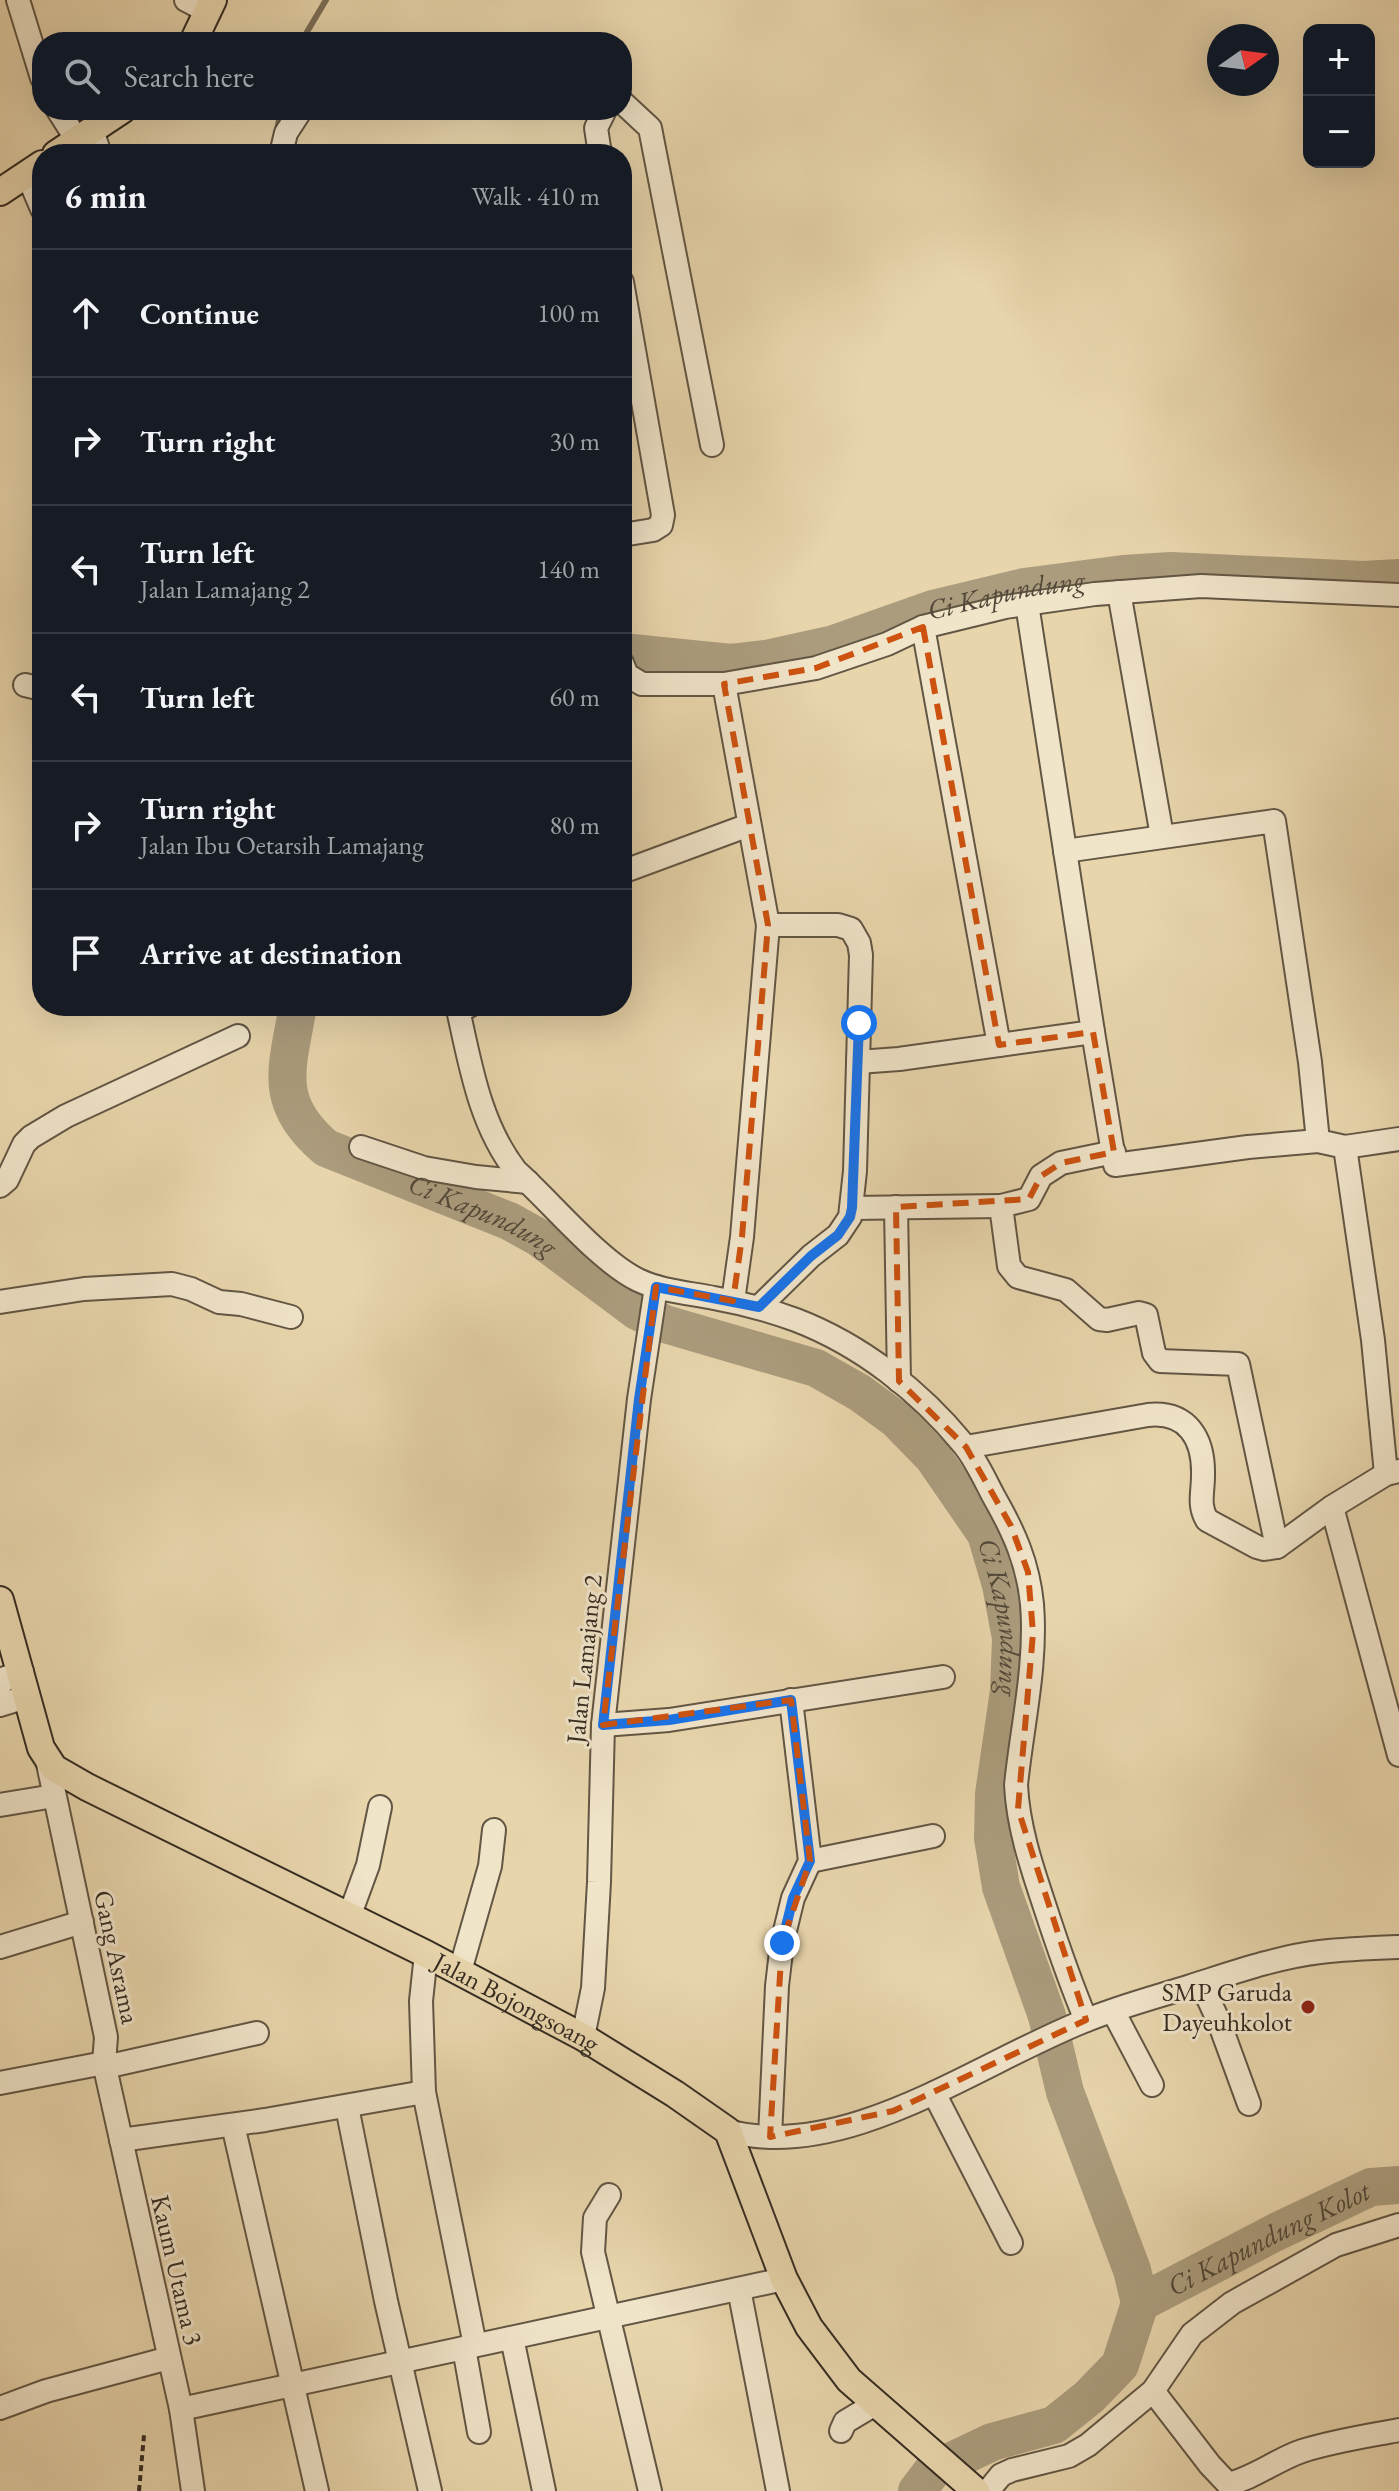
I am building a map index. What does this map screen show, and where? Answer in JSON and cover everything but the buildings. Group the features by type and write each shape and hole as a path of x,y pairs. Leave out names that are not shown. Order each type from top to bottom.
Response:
{"main road":[{"path":"195,32 202,4"},
{"path":"82,144 110,120"},
{"path":"0,192 32,171"},
{"path":"0,1600 8,1692 36,1733 47,1759"},
{"name":"Jalan Bojongsoang","path":"47,1759 66,1776 87,1787 460,1971 583,2037 728,2131"},
{"path":"728,2131 784,2279 809,2327 849,2380 976,2491"}],"street":[{"path":"18,0 32,46"},
{"path":"632,111 650,128 712,445"},
{"path":"65,120 80,144"},
{"path":"283,144 294,120"},
{"path":"598,144 596,128 600,120"},
{"path":"632,339 663,515 661,525 653,530 632,533"},
{"path":"632,678 642,684 724,684 816,668 887,644 923,627 1027,604 1119,592 1201,586 1399,595"},
{"path":"1119,592 1162,836"},
{"path":"1027,604 1115,1165 1248,1147 1318,1141 1345,1147 1399,1139"},
{"path":"923,627 999,1045"},
{"path":"724,684 768,925 742,1237 733,1301"},
{"path":"1065,851 1274,821 1310,1062 1318,1141"},
{"path":"632,868 749,825"},
{"path":"759,1307 811,1256 838,1235 850,1217 861,955 859,943 851,929 838,925 768,925"},
{"path":"459,1016 475,1085 491,1128 507,1158 614,1265 655,1293 733,1301 759,1307 799,1321 848,1345 878,1363 899,1381 939,1417 966,1447 1011,1526 1028,1572 1033,1633 1018,1761 1018,1809 1032,1867 1079,2023"},
{"path":"858,1062 1093,1032"},
{"path":"0,1186 7,1180 15,1159 31,1137 66,1116 238,1036"},
{"path":"361,1147 424,1168 528,1182"},
{"path":"966,1447 1148,1415 1164,1413 1175,1416 1185,1422 1195,1437 1202,1457 1200,1501 1207,1520 1264,1549 1277,1547 1332,1507 1392,1473 1345,1147"},
{"path":"852,1208 1001,1206 1029,1199 1041,1176 1061,1163 1114,1152"},
{"path":"1001,1206 1009,1266 1018,1277 1066,1290 1078,1297 1099,1319 1139,1313 1146,1315 1154,1353 1160,1361 1238,1364 1277,1547"},
{"path":"896,1207 899,1381"},
{"path":"0,1302 84,1289 172,1284 219,1302 241,1304 291,1317"},
{"name":"Jalan Lamajang 2","path":"583,2037 594,1973 603,1725 655,1293"},
{"path":"1332,1507 1399,1755"},
{"path":"603,1725 669,1720 943,1677"},
{"path":"770,2137 782,1943 793,1898 810,1861 791,1700"},
{"name":"Gang Asrama","path":"0,2083 107,2065 106,2037 47,1759"},
{"path":"0,1805 54,1796"},
{"path":"349,1917 368,1865 380,1807"},
{"path":"460,1971 490,1866 494,1830"},
{"path":"810,1861 933,1836"},
{"path":"0,1947 82,1922"},
{"path":"728,2131 770,2137 848,2125 893,2111 1026,2046 1113,2011 1201,1983 1318,1952 1399,1947"},
{"path":"426,1954 421,2001 424,2092 469,2346 479,2432"},
{"path":"1201,1983 1249,2104"},
{"path":"1113,2011 1152,2085"},
{"path":"107,2065 257,2033"},
{"name":"Kaum Utama 3","path":"107,2065 169,2358 188,2407 193,2491"},
{"path":"424,2092 233,2125 125,2139 188,2407 784,2279"},
{"path":"934,2093 1011,2243"},
{"path":"347,2107 386,2301 430,2491"},
{"path":"233,2125 317,2491"},
{"path":"609,2195 595,2218 593,2252 650,2491"},
{"path":"988,2491 1001,2475 1069,2456 1088,2445 1153,2391 1192,2334 1209,2318 1336,2245 1399,2225"},
{"path":"739,2289 778,2491"},
{"path":"512,2338 544,2491"},
{"path":"0,2405 169,2358"},
{"path":"1153,2391 1228,2484 1241,2481 1268,2465 1302,2451 1399,2430"},
{"path":"841,2431 845,2422 875,2404"}],"path":[{"path":"139,2491 144,2435"}],"highlighted area":[{"path":"923,627 999,1045 1093,1032 1114,1152 1061,1163 1041,1176 1029,1199 896,1207 899,1381 966,1447 1011,1526 1028,1572 1033,1633 1018,1809 1086,2020 893,2111 770,2137 782,1943 810,1861 791,1700 603,1725 656,1287 733,1301 742,1237 768,925 724,684 816,668"}],"waterway":[{"path":"307,32 326,0"},
{"path":"277,130 279,120"},
{"name":"Ci Kapundung","path":"632,653 731,663 766,659 834,644 933,609 1024,587 1123,574 1171,571 1363,580 1399,578"},
{"name":"Ci Kapundung","path":"296,1016 288,1066 291,1099 297,1115 326,1148 509,1221 538,1237 637,1311 665,1324 816,1368 860,1393 897,1420 933,1457 986,1534 1001,1585 1011,1638 1009,1691 994,1794 993,1838 1001,1887 1047,2016 1065,2092 1132,2270 1140,2303 1120,2365 1089,2397 1054,2425 992,2442 933,2470 917,2491"},
{"name":"Ci Kapundung Kolot","path":"1140,2303 1276,2232 1371,2187 1399,2185"}],"place":[{"name":"SMP Garuda Dayeuhkolot","path":"1308,2007"}],"route":[{"path":"782,1943 793,1898 810,1861 791,1700 669,1720 603,1725 639,1399 656,1287 759,1307 811,1256 838,1235 852,1208 859,1023"}]}
